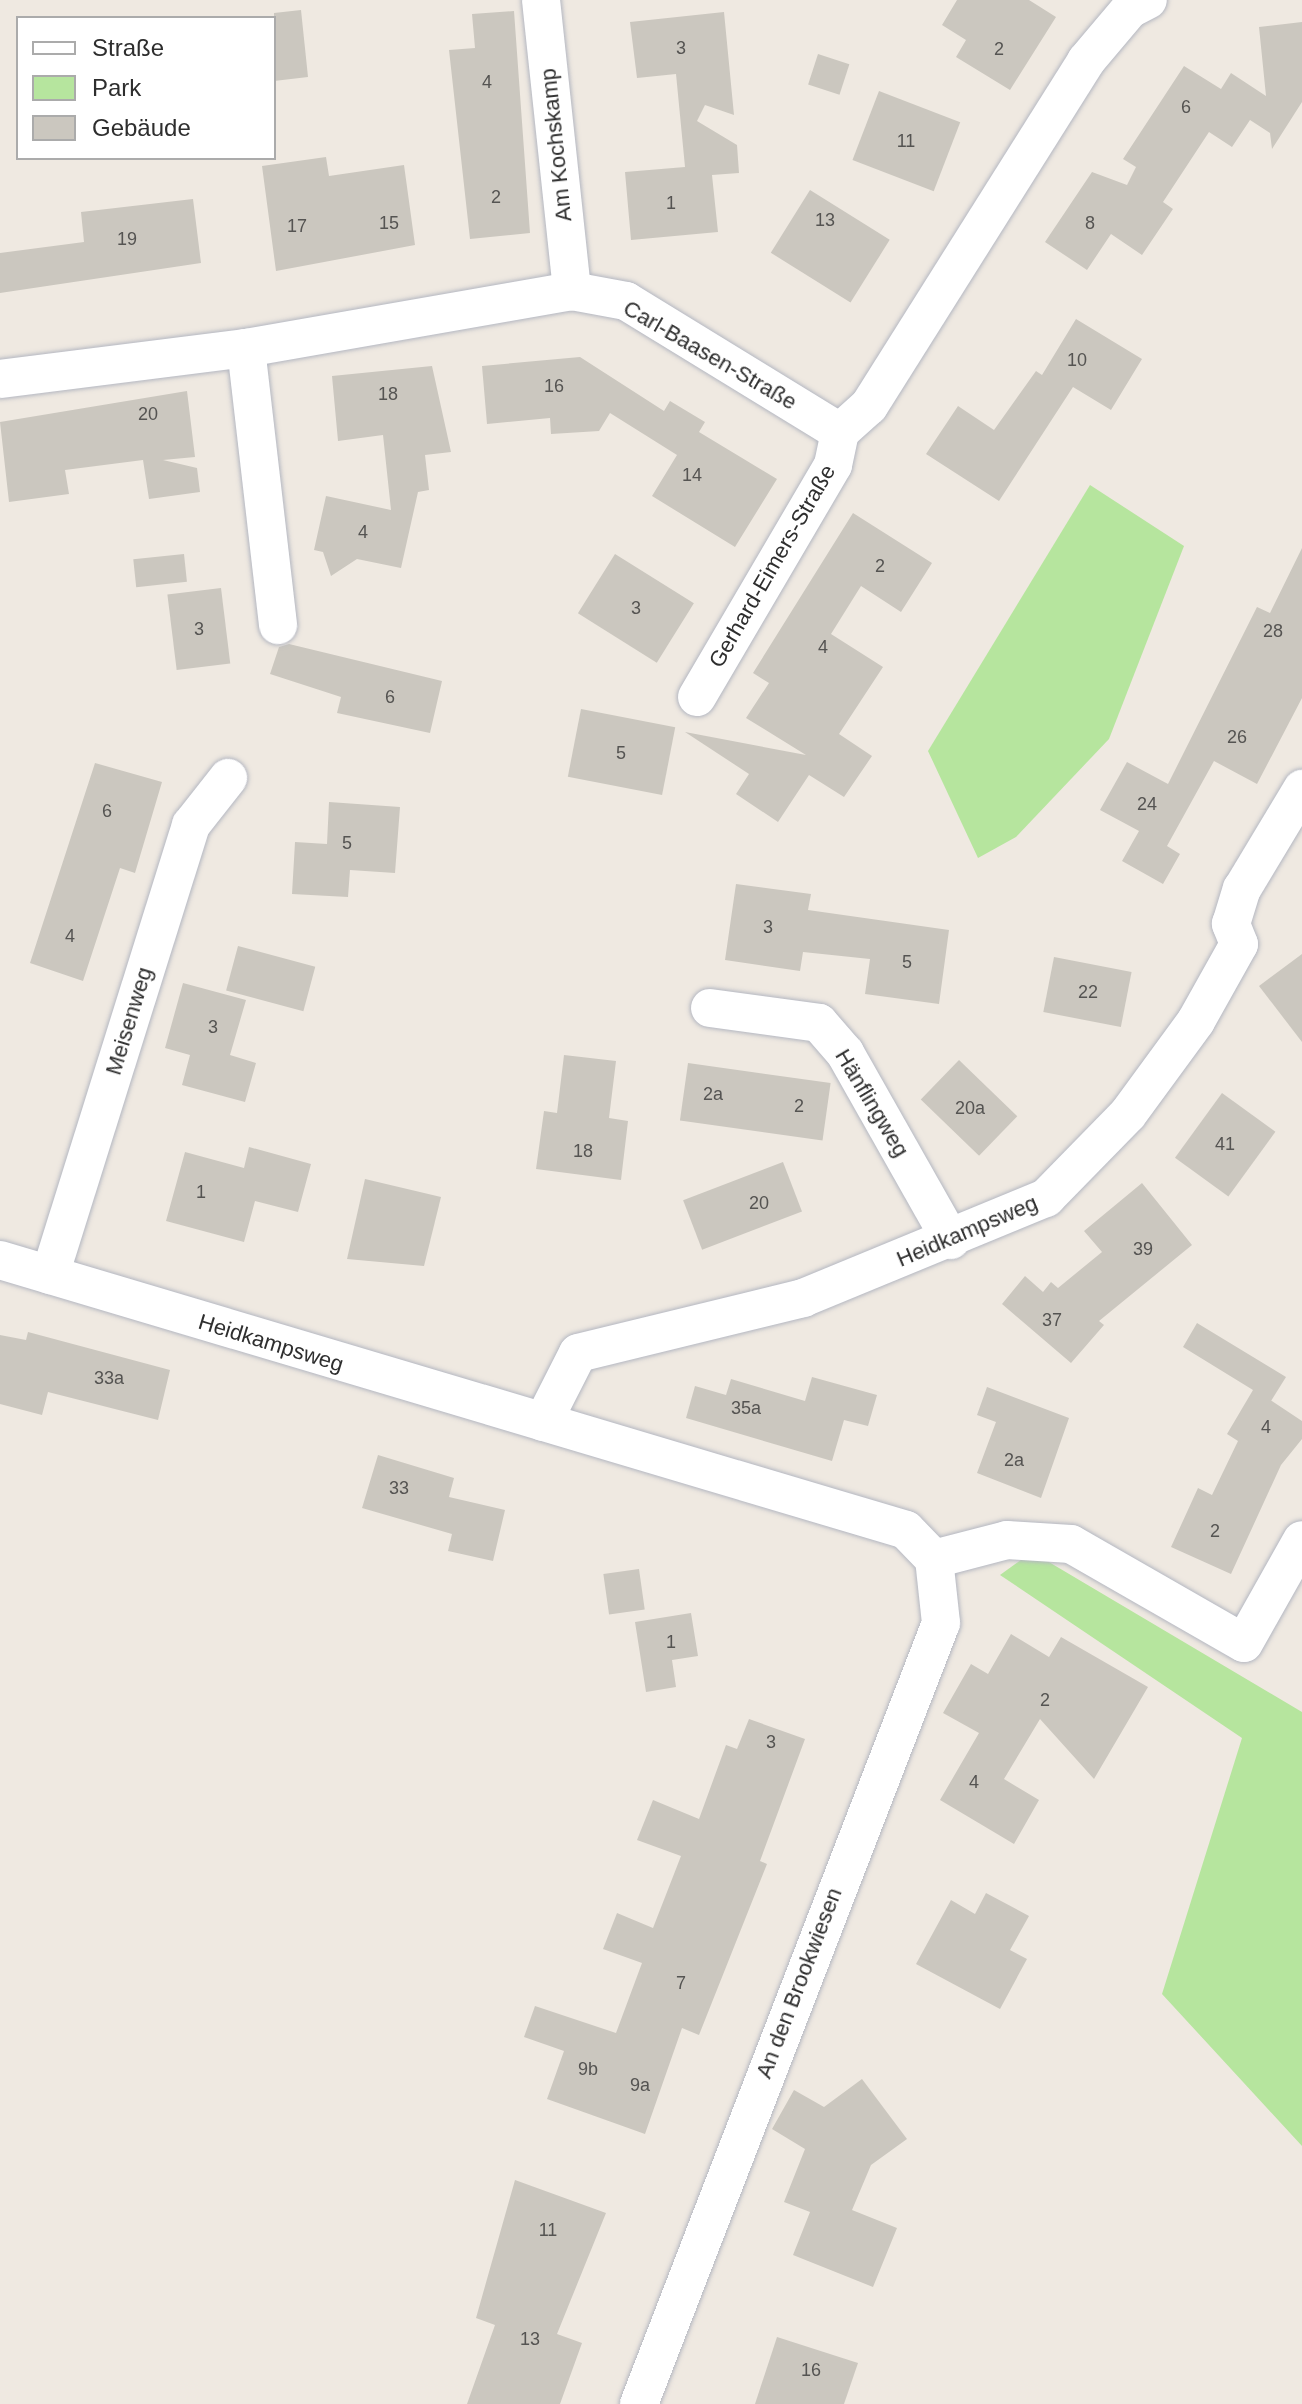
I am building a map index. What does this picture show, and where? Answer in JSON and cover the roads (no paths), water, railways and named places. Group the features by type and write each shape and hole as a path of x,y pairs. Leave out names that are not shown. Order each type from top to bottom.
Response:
{"street":[{"name":"Am Kochskamp","path":"541,0 572,291"},
{"path":"840,432 869,406 1086,61 1131,3"},
{"name":"Carl-Baasen-Straße","path":"0,379 246,348 572,291 626,301 840,432"},
{"path":"246,348 278,625"},
{"name":"Gerhard-Eimers-Straße","path":"697,697 833,465 840,432"},
{"name":"Meisenweg","path":"50,1275 191,825 228,778"},
{"name":"Heidkampsweg","path":"543,1422 578,1353 803,1298 951,1240 1046,1198 1128,1114 1222,979 1239,944 1231,924 1242,889 1302,789"},
{"name":"Hänflingweg","path":"710,1008 819,1023 845,1053 951,1240"},
{"name":"Heidkampsweg","path":"0,1260 906,1530 934,1559"},
{"path":"934,1559 1007,1540 1071,1544 1244,1643 1302,1540"},
{"name":"An den Brookwiesen","path":"639,2404 941,1623 934,1559"}]}
